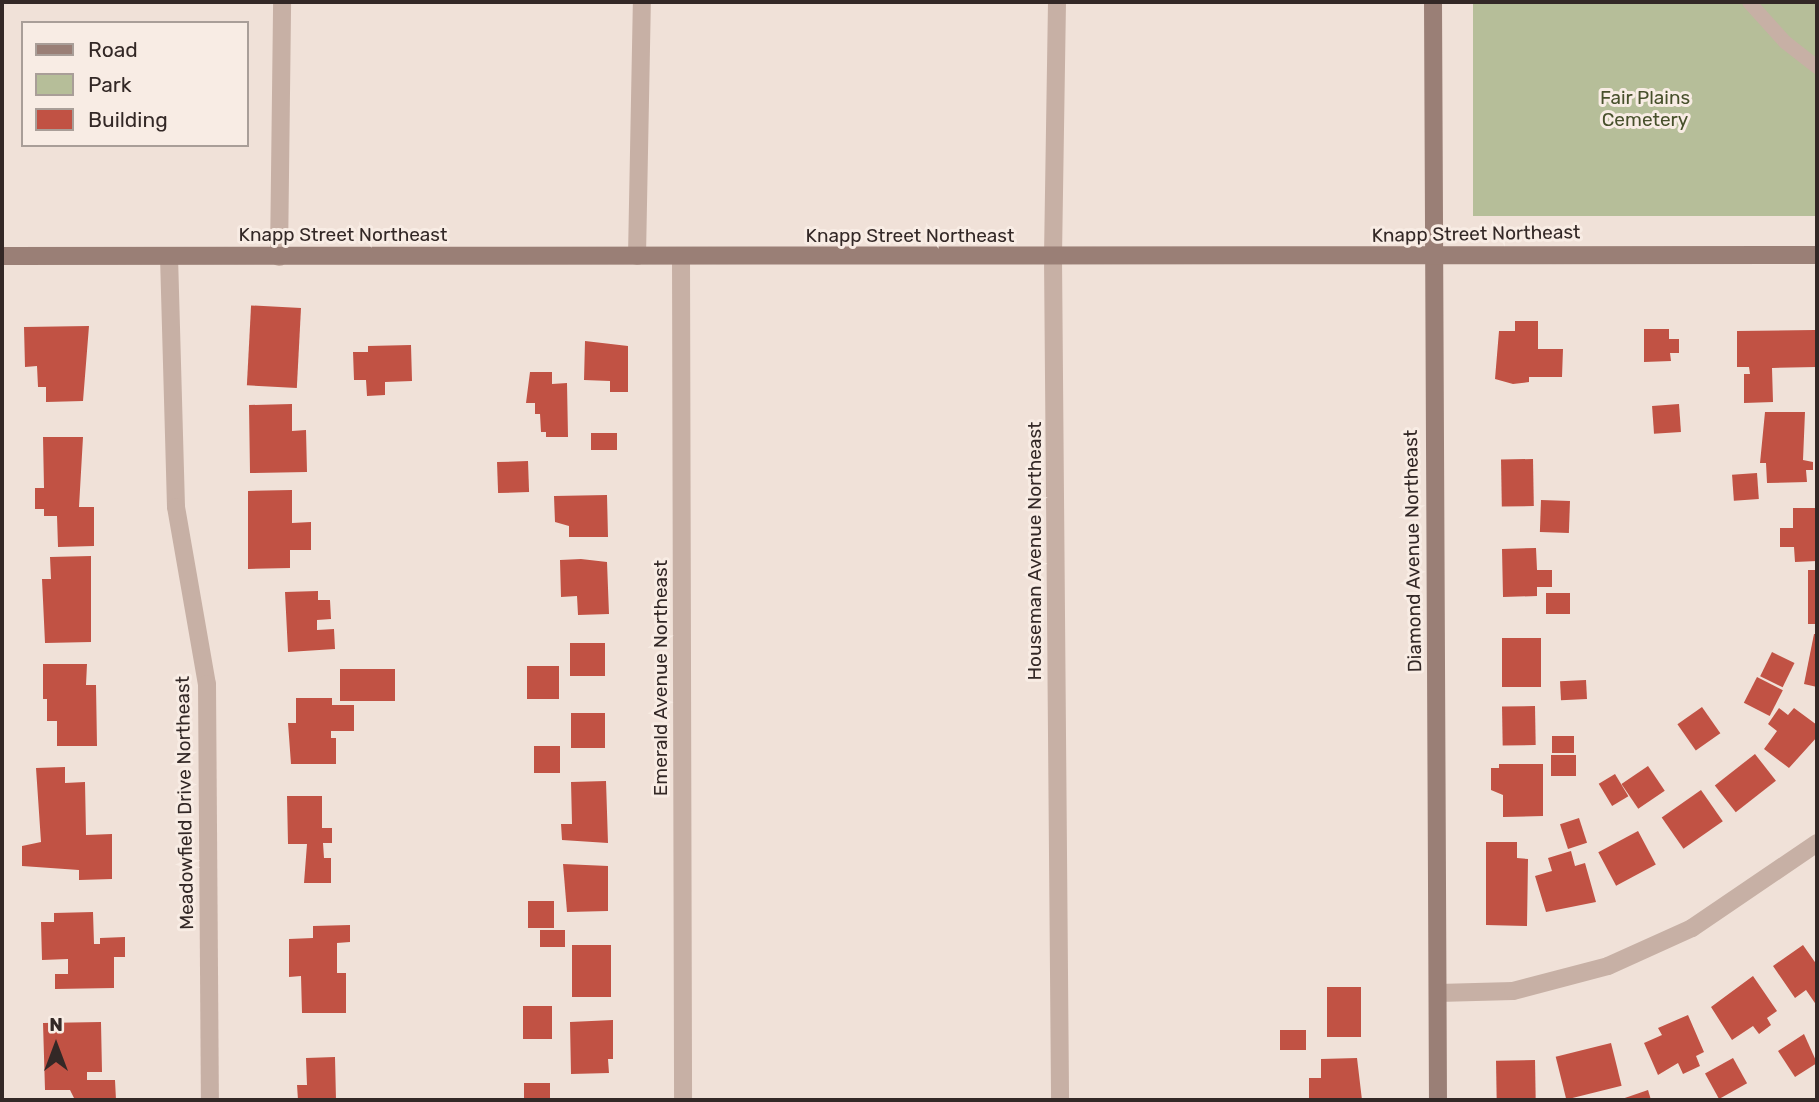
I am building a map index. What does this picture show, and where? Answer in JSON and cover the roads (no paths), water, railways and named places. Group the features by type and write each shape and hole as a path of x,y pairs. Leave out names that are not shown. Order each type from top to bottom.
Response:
{"main road":[{"name":"Diamond Avenue Northeast","path":"1433,2 1431,255 1438,1100"},
{"name":"Knapp Street Northeast","path":"2,256 1817,255"}],"street":[{"path":"279,257 282,2"},
{"path":"637,256 642,2"},
{"name":"Houseman Avenue Northeast","path":"1057,2 1053,257 1060,1100"},
{"name":"Meadowfield Drive Northeast","path":"169,256 176,507 206,684 210,1100"},
{"name":"Emerald Avenue Northeast","path":"681,256 683,1100"},
{"path":"1438,993 1513,991 1608,966 1692,928 1817,843"}],"lane":[{"path":"1749,2 1784,42 1817,67"}],"park label":[{"name":"Fair Plains Cemetery","path":"1645,109"}]}
